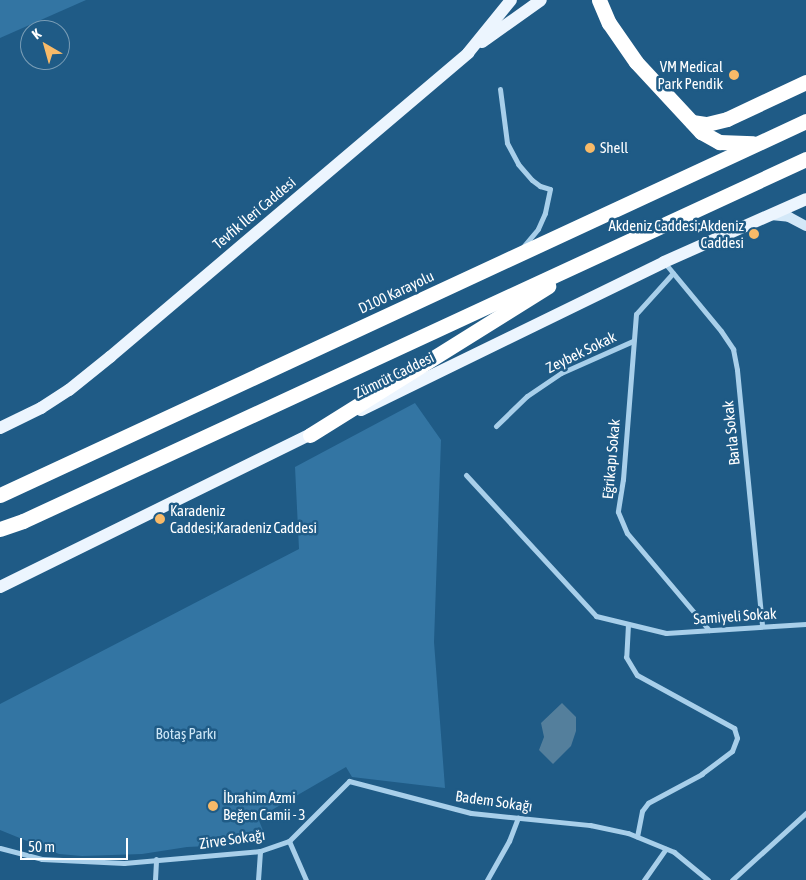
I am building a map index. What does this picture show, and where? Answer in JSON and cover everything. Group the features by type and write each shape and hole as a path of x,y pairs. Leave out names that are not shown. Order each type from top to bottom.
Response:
{"highway":[{"path":"599,0 621,42 636,62 701,132 719,142 759,142"},
{"path":"692,122 707,124 727,119 806,82"},
{"name":"D100 Karayolu","path":"0,495 806,121"},
{"path":"0,529 32,517 806,159"},
{"path":"310,435 608,249"}],"main road":[{"name":"Tevfik İleri Caddesi","path":"0,428 41,408 76,385 468,53 511,0"},
{"path":"468,53 541,0"},
{"name":"Zümrüt Caddesi","path":"0,587 664,262 806,199"}],"street":[{"path":"500,89 507,144 518,164 532,180 540,186 550,189 545,214 538,229 516,255"},
{"path":"771,215 789,217 806,226"},
{"name":"Barla Sokak","path":"664,262 721,331 733,350 737,370 762,626"},
{"name":"Eğrikapı Sokak","path":"673,273 636,314 623,478 618,512 627,533 709,630"},
{"name":"Zeybek Sokak","path":"496,426 527,396 561,373 633,341"},
{"name":"Samiyeli Sokak","path":"466,474 596,616 666,633 806,624"},
{"path":"628,624 626,657 637,675 734,728 737,738 732,751 702,774 648,803 642,811 637,837"},
{"name":"Badem Sokağı","path":"289,841 349,781 471,813 590,825 637,837 674,852 708,880"},
{"path":"732,880 806,812"},
{"path":"487,880 509,841 518,818"},
{"path":"289,841 306,880"},
{"name":"Zirve Sokağı","path":"0,848 42,859 124,863 260,851 289,841"},
{"path":"644,880 666,849"},
{"path":"258,880 260,851"},
{"path":"155,880 156,859"}],"green space":[{"path":"0,0 86,0 41,20 20,20 20,29 0,38"},
{"name":"Botaş Parkı","path":"415,403 441,440 434,642 445,788 352,777 346,767 258,818 266,838 230,845 187,847 142,854 82,856 59,854 0,830 0,704 299,549 295,467"}],"shaded area":[{"path":"562,703 576,717 576,731 571,746 553,764 539,750 544,737 541,723"}],"place":[{"name":"VM Medical Park Pendik","path":"734,75"},
{"name":"Shell","path":"590,148"},
{"name":"Akdeniz Caddesi;Akdeni̇z Caddesi̇","path":"754,234"},
{"name":"Karadeniz Caddesi;Karadeni̇z Caddesi̇","path":"160,519"},
{"name":"İbrahim Azmi Beğen Camii - 3","path":"213,806"}]}
